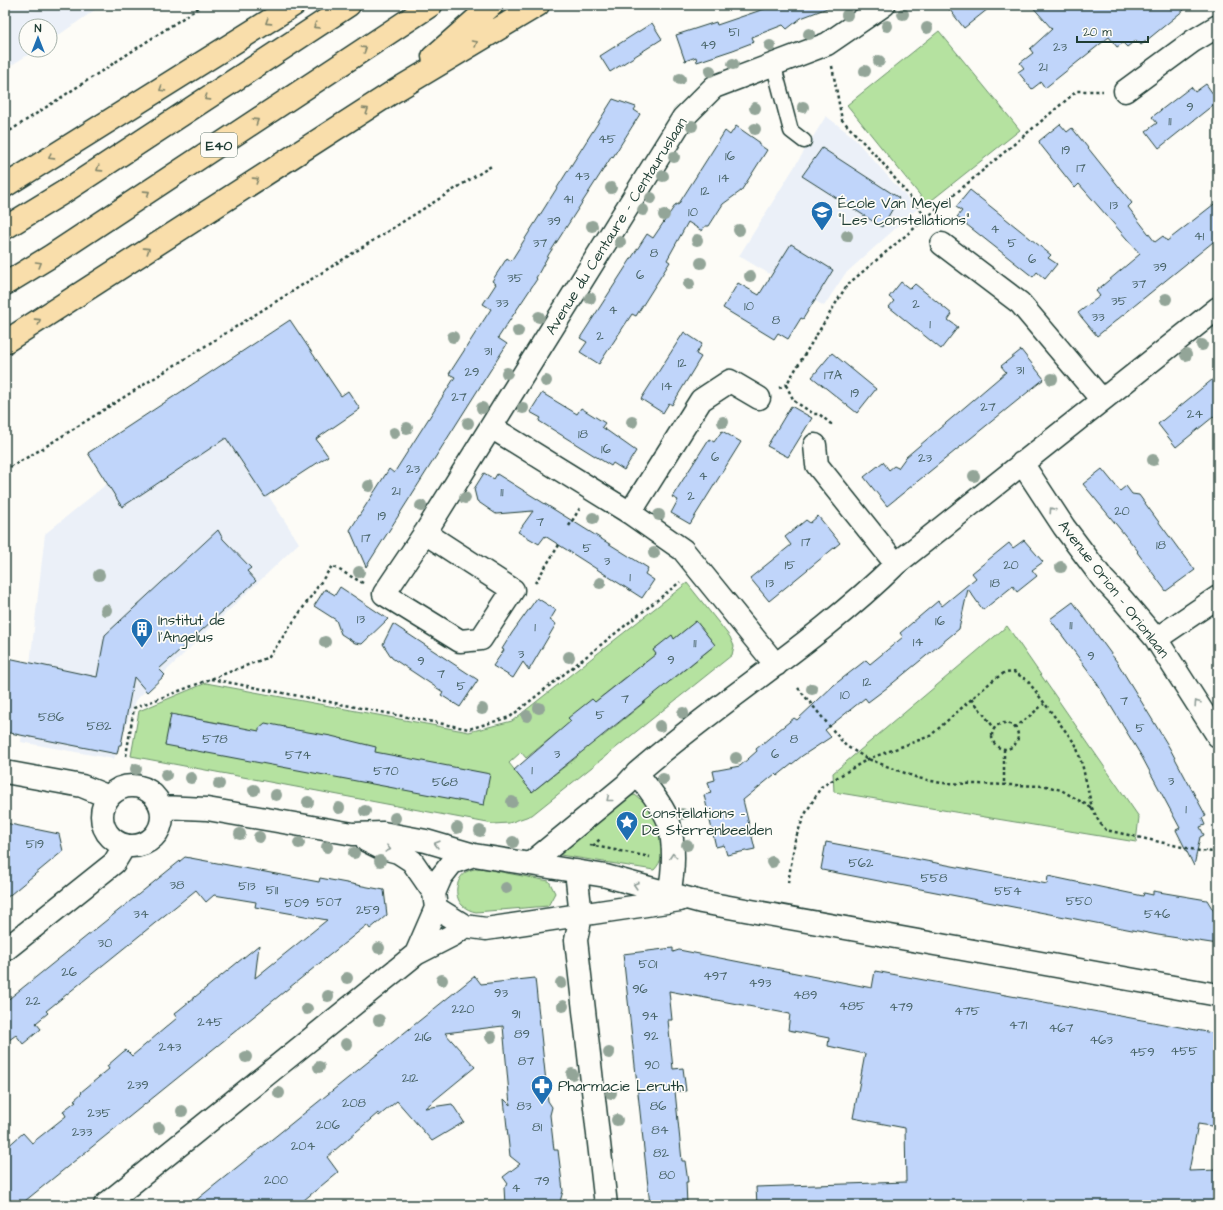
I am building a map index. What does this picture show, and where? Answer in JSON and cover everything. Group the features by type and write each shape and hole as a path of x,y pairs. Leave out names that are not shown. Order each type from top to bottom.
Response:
{"highway":[{"path":"5,186 294,5"},
{"path":"5,228 64,192 349,5"},
{"name":"E40","path":"5,284 51,256 431,5"},
{"path":"393,92 492,5"},
{"path":"5,342 393,92 538,5"}],"street":[{"name":"Avenue du Centaure - Centauruslaan","path":"384,594 425,533 683,118 714,87 773,63 827,44 884,5"},
{"path":"1125,91 1193,41 1218,26"},
{"path":"942,244 1020,303 1102,400"},
{"path":"531,863 626,785 637,773 667,747 776,665 866,594 896,564 1218,308"},
{"path":"630,513 701,400 730,381 759,398"},
{"path":"491,427 630,513 683,550 776,665"},
{"path":"815,445 817,465 896,564"},
{"name":"Avenue Orion - Orionlaan","path":"1022,463 1064,527 1103,579 1122,598 1156,639 1218,736"},
{"path":"384,594 460,641 481,639 513,590 425,533"},
{"path":"1156,639 1218,598"},
{"path":"5,772 82,786 109,797"},
{"path":"637,773 653,796 668,822 678,897"},
{"path":"124,787 142,788 150,792 161,807 161,825 150,840 134,846 125,845 117,842 105,829 102,812 105,804 109,797 124,787"},
{"path":"161,807 207,809 353,834 383,833 426,841 474,854 606,876 678,897 1218,995"},
{"path":"353,834 379,847 398,852 412,861 435,900 465,926 486,929 581,916 678,897"},
{"path":"5,950 114,863 125,845"},
{"path":"416,954 435,900 441,877 452,863 474,854"},
{"path":"576,871 581,916 576,940 606,1205"},
{"path":"105,1205 416,954 452,935 465,926"}],"lane":[{"path":"773,63 791,130 804,141"}],"path":[{"path":"5,134 203,5"},
{"path":"827,44 842,120 880,160 927,218"},
{"path":"5,470 40,450 493,165"},
{"path":"786,385 794,401 814,414"},
{"path":"544,569 559,545"},
{"path":"126,756 134,708 269,657 332,566 384,594"},
{"path":"211,679 469,728 510,717 680,582"},
{"path":"788,883 795,840 804,816 821,787 868,759 930,736 992,681 1004,673 1014,672 1027,680 1076,745 1092,808 1099,822 1106,830 1200,851 1218,852"},
{"path":"798,688 846,746 868,759 918,778 941,783 1046,786 1061,790 1092,808"},
{"path":"972,699 995,729"},
{"path":"1015,728 1044,704"},
{"path":"1004,724 1015,728 1017,732 1017,740 1012,747 1004,749 999,748 993,742 992,737 995,729 1004,724"},
{"path":"1004,749 1004,785"},
{"path":"587,845 656,859"}],"shaded area":[{"path":"5,5 102,5 58,35 58,18 18,18 18,58 23,58 5,69"},
{"name":"École Van Meyel \"Les Constellations\"","path":"826,116 852,136 917,209 845,274 824,306 739,256"},
{"path":"208,402 299,543 135,701 114,759 21,742 45,534"}],"green space":[{"path":"939,31 1020,130 927,204 847,105"},
{"path":"687,583 730,637 734,646 732,655 532,815 509,823 493,824 131,756 139,711 206,683 469,732 512,721","holes":["696,621 715,645 671,681 651,658 656,654 653,650 672,636 674,639","626,677 646,701 602,737 598,732 595,702","171,714 229,725 166,745","557,733 577,757 532,792 509,763 521,752 526,758"]},
{"path":"1007,626 1139,817 1136,842 834,792 833,773"},
{"path":"635,795 649,807 661,830 663,848 662,856 654,870 560,855 556,850 622,798"},
{"path":"480,868 549,881 555,893 548,906 476,912 472,911 465,908 459,901 457,897 457,886 464,874 470,870"}],"building":[{"path":"768,5 830,5 830,7 801,18 787,29 783,25 752,37 754,42 733,50 697,62 696,57 685,61 676,35 716,22 717,25 770,7"},
{"path":"946,5 993,5 964,28"},
{"path":"1031,5 1190,5 1141,45 1136,40 1127,47 1123,43 1117,47 1109,37 1045,88 1041,82 1032,89 1018,72 1024,68 1020,63 1033,53 1030,49 1052,29"},
{"path":"652,23 662,39 610,72 600,56"},
{"path":"1206,84 1218,101 1159,148 1146,131 1157,123 1152,117 1191,87 1195,92"},
{"path":"613,99 636,107 634,110 640,114 549,254 536,278 537,279 498,338 507,344 366,567 350,530 389,469 394,473 455,377 449,374 491,309 483,304 496,284 492,281 507,258 511,261"},
{"path":"1060,124 1067,132 1072,128 1132,203 1128,207 1155,242 1163,236 1167,241 1218,201 1218,238 1097,336 1078,313 1100,296 1096,291 1140,254 1079,184 1075,188 1040,144 1039,141"},
{"path":"736,126 759,142 758,144 767,150 741,191 723,204 709,226 705,226 702,231 688,222 667,260 670,262 636,316 632,314 599,364 580,352 587,342 580,338 647,234 653,238 676,204 678,205 725,131 730,135"},
{"path":"822,148 899,198 882,227 802,176"},
{"path":"970,190 1051,255 1048,258 1057,264 1045,279 1037,272 1033,277 957,217 962,211 956,207"},
{"path":"791,244 833,270 803,319 801,318 788,339 778,333 774,339 723,308 738,283 759,295"},
{"path":"901,282 910,289 915,284 952,314 948,320 958,327 941,349 889,307 894,301 889,297"},
{"path":"290,320 341,396 348,391 360,409 316,439 328,456 265,497 226,438 122,507 88,453"},
{"path":"684,332 702,344 696,354 701,357 672,405 669,403 663,413 641,399"},
{"path":"1021,350 1044,379 887,506 864,477 883,462 889,470 894,466 898,468 906,457 1006,372 1001,366"},
{"path":"832,353 876,389 857,413 812,377"},
{"path":"1218,375 1218,413 1176,447 1158,424"},
{"path":"542,393 577,414 581,408 605,423 602,427 636,451 624,470 613,463 611,466 539,421 541,418 530,412"},
{"path":"791,406 812,418 788,457 767,446"},
{"path":"722,431 741,442 690,524 671,513 678,500 672,497 709,439 714,442"},
{"path":"1102,469 1120,491 1126,486 1132,494 1139,495 1195,570 1166,591 1137,552 1138,551 1083,484"},
{"path":"484,473 494,479 497,474 648,568 645,574 654,580 642,598 545,536 539,544 518,532 533,511 496,514 477,501 474,489"},
{"path":"818,516 840,543 769,601 750,578 791,545 785,537 806,520 810,523"},
{"name":"Institut de l'Angelus","path":"218,530 223,539 251,568 247,571 256,581 159,669 165,675 147,692 134,677 121,745 119,745 117,754 5,732 5,671 8,658 97,677 105,635"},
{"path":"1024,540 1043,562 1032,570 1037,576 1017,592 1013,586 983,610 968,589 959,629 888,687 868,702 865,698 825,730 831,737 802,756 777,776 775,774 743,800 755,849 727,855 724,845 716,847 704,795 711,793 708,782 715,780 713,771 740,766 757,751 756,749 794,718 797,720 834,685 866,660 870,664 903,637 900,633 938,601 942,606 976,578 972,573 1009,543 1013,548"},
{"path":"340,587 388,619 362,644 355,643 341,634 336,620 314,606 325,589 335,595"},
{"path":"537,598 556,610 550,620 556,624 529,670 523,662 513,678 493,666 504,650 502,649 512,633"},
{"path":"1073,602 1117,662 1169,747 1206,816 1202,818 1205,825 1200,827 1204,835 1200,837 1194,866 1176,830 1180,828 1142,757 1093,677 1050,619"},
{"path":"696,621 715,645 532,792 514,770 571,721 568,718 592,699 595,702 656,654 653,650 672,635 674,639"},
{"path":"393,624 478,680 460,707 441,695 443,692 392,658 383,644"},
{"path":"171,714 259,731 259,728 265,723 331,736 376,747 375,752 490,774 484,805 165,745"},
{"path":"5,823 59,834 63,851 5,899"},
{"path":"826,842 1047,884 1048,876 1143,896 1144,893 1153,895 1153,891 1207,900 1215,913 1214,915 1218,916 1218,944 1158,935 822,870"},
{"path":"185,857 319,882 320,878 384,890 387,915 370,929 367,925 20,1205 5,1205 5,1149 23,1133 32,1143 66,1116 63,1111 76,1101 74,1100 82,1093 81,1092 109,1069 107,1066 126,1050 132,1056 177,1018 174,1014 259,945 255,978 327,920 255,907 256,902 214,895 206,902 196,890 46,1011 48,1013 36,1023 41,1029 23,1044 16,1035 5,1043 5,1002"},
{"path":"673,948 673,952 679,950 872,988 875,971 1218,1034 1218,1127 1198,1124 1189,1171 1218,1170 1218,1205 757,1205 756,1187 906,1182 905,1128 853,1118 865,1054 828,1046 829,1038 788,1030 790,1014 669,991 672,1020 668,1020 673,1069 683,1068 686,1091 675,1091 682,1161 685,1161 688,1182 686,1182 687,1205 650,1205 623,954"},
{"path":"475,976 481,984 535,978 548,1101 552,1107 550,1115 554,1150 558,1150 563,1191 559,1205 505,1205 504,1187 508,1184 503,1177 520,1164 510,1156 504,1099 510,1105 503,1026 445,1033 475,1067 425,1108 452,1104 464,1122 432,1141 397,1101 379,1116 378,1113 327,1157 338,1172 298,1205 190,1205"}],"place":[{"name":"École Van Meyel \"Les Constellations\"","path":"822,232"},
{"name":"Institut de l'Angelus","path":"142,648"},
{"name":"Constellations - De Sterrenbeelden","path":"627,842"},
{"name":"Pharmacie Leruth","path":"542,1106"}]}
